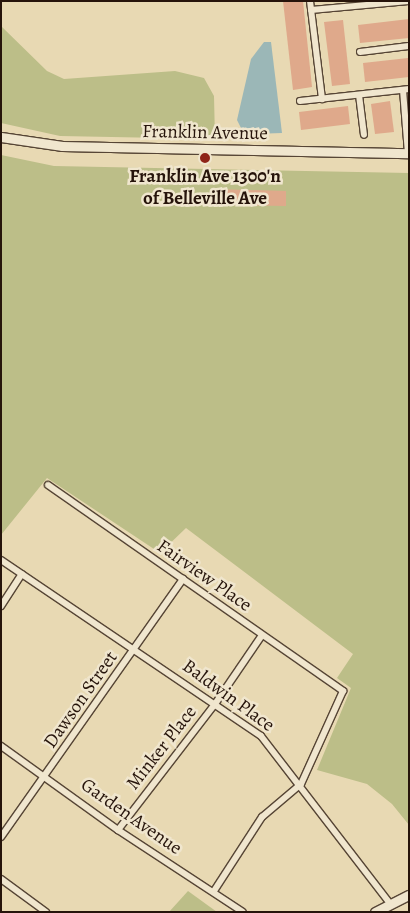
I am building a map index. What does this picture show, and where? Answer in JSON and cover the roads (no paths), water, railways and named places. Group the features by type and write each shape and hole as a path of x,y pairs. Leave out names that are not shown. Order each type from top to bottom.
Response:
{"main road":[{"name":"Franklin Avenue","path":"1,137 62,146 408,153"},
{"path":"375,912 409,895"}],"street":[{"path":"310,1 322,99"},
{"path":"311,10 409,2"},
{"path":"360,52 409,46"},
{"path":"300,101 406,89 408,153"},
{"path":"359,95 364,135"},
{"name":"Fairview Place","path":"48,485 344,691 301,784"},
{"name":"Baldwin Place","path":"1,560 135,649 267,742 301,784 391,905"},
{"path":"1,606 22,574"},
{"name":"Dawson Street","path":"1,837 47,775 183,579"},
{"name":"Minker Place","path":"118,830 215,704 262,634"},
{"name":"Garden Avenue","path":"1,746 47,775 118,830 244,912"},
{"path":"214,891 268,810 301,784"},
{"path":"1,878 46,912"}],"water":[{"path":"264,42 271,42 282,133 252,134 243,132 237,120 251,59"}],"place":[{"name":"Franklin Ave 1300'n of Belleville Ave","path":"205,158"}]}
